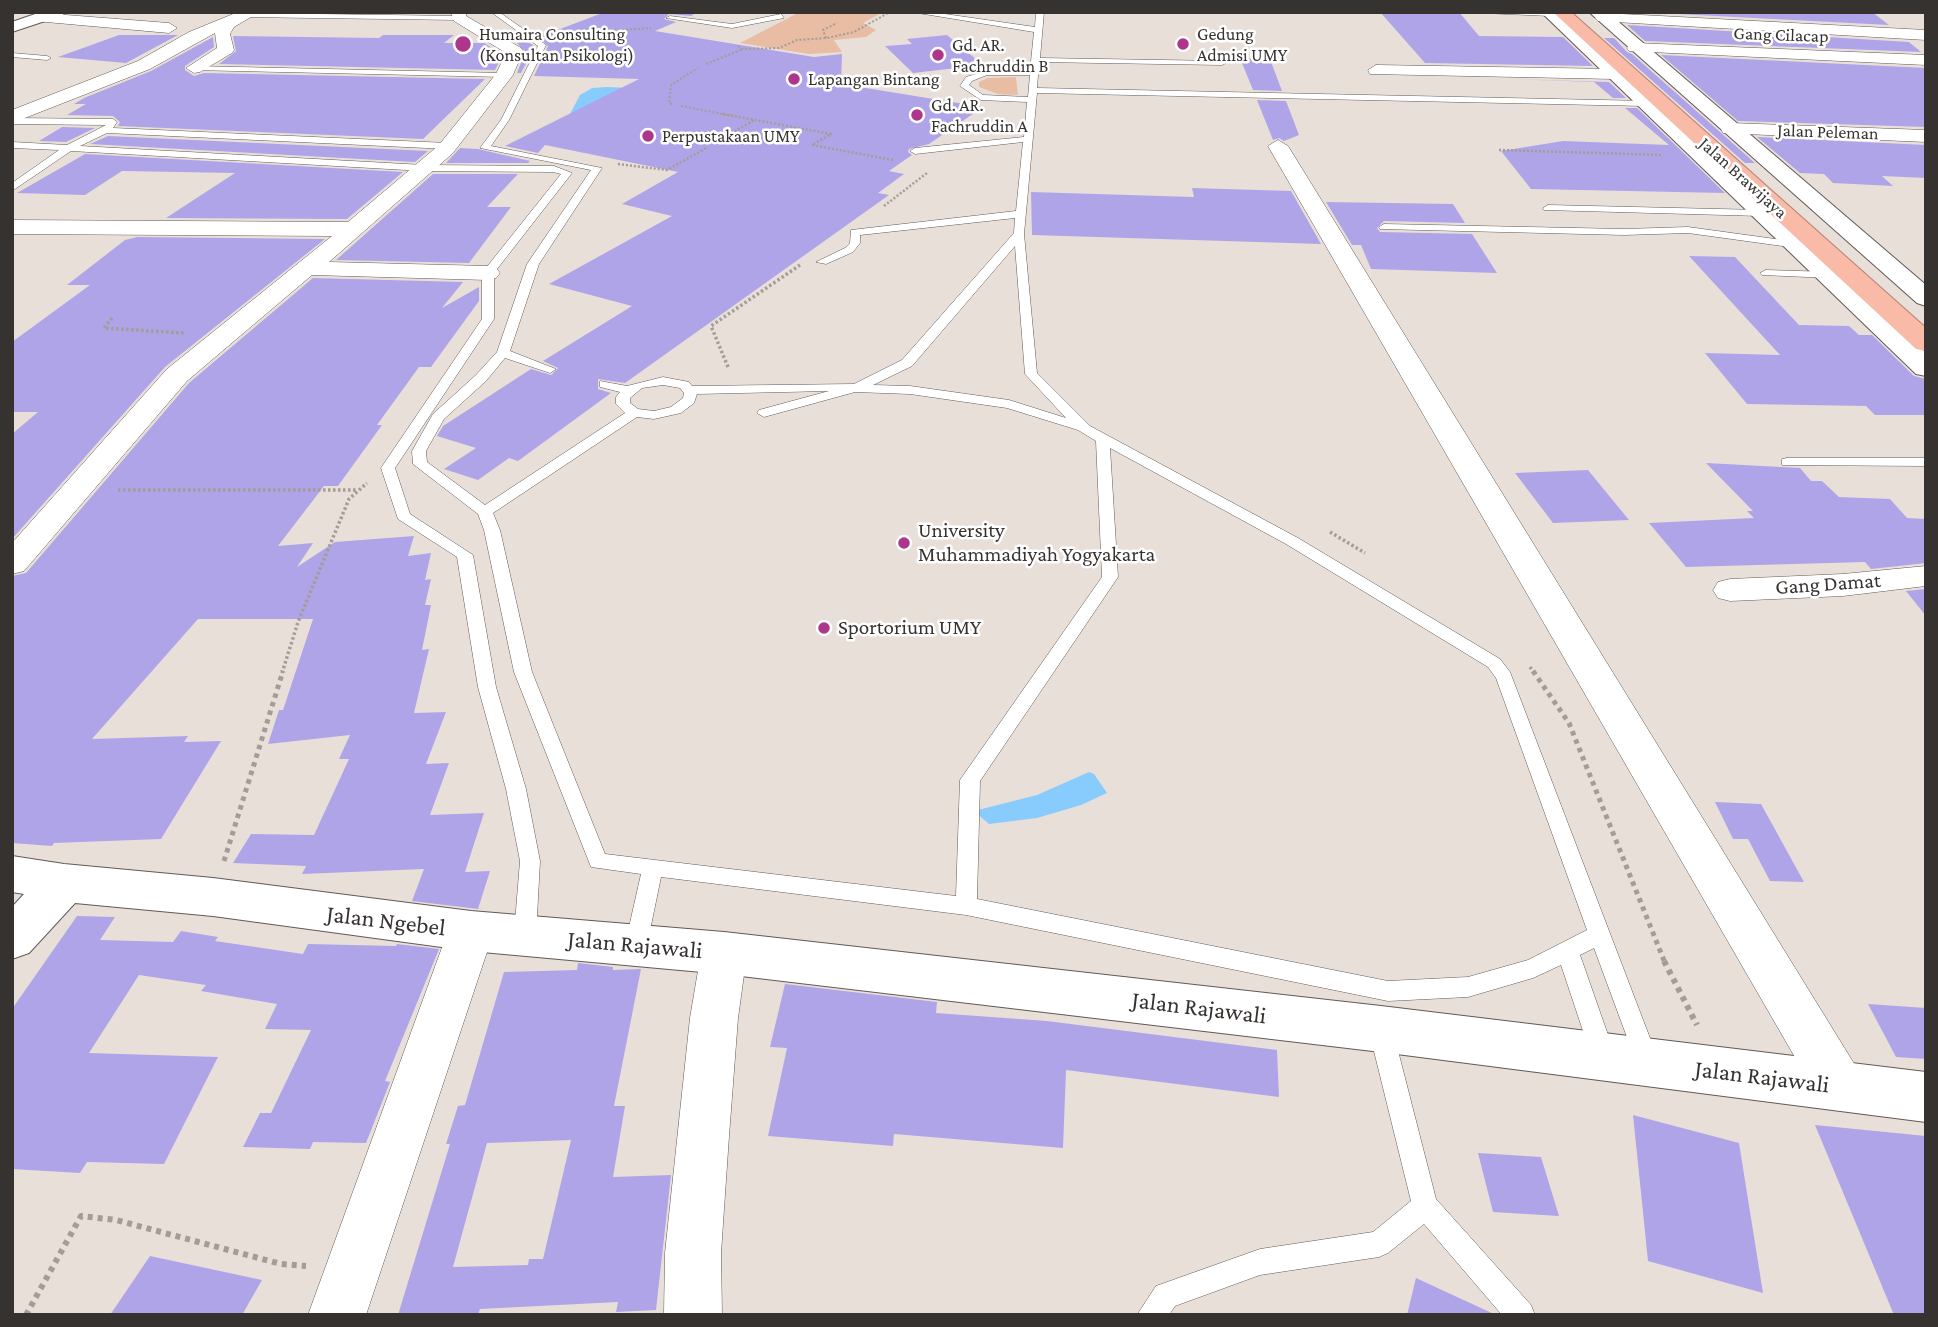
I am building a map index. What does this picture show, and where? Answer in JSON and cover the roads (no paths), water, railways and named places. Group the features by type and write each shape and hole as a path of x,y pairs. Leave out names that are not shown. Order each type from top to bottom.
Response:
{"highway":[{"name":"Jalan Brawijaya","path":"1581,12 1926,320"},
{"name":"Jalan Brawijaya","path":"1553,13 1926,343"}],"street":[{"path":"12,27 57,12"},
{"path":"1553,13 1926,368"},
{"path":"194,68 226,50 222,34 228,24 248,14"},
{"path":"12,119 144,65 205,30 248,14"},
{"path":"12,564 177,375 354,229 448,146 504,75 515,50 458,15"},
{"path":"1600,15 1926,35"},
{"path":"1600,15 1926,298"},
{"path":"40,18 169,28"},
{"name":"Gang Cilacap","path":"1635,48 1926,60"},
{"path":"1376,70 1615,74"},
{"name":"Jalan Peleman","path":"1730,130 1926,136"},
{"path":"1278,146 1840,1087"},
{"path":"12,228 354,229"},
{"path":"307,268 488,273"},
{"name":"Gang Damat","path":"1730,590 1926,576"},
{"name":"Jalan Ngebel","path":"12,874 64,883 214,897 471,931 344,1292"},
{"path":"12,939 64,883"},
{"name":"Jalan Rajawali","path":"471,931 724,953 1625,1058 1722,1073 1926,1097"},
{"path":"693,1315 693,1253 704,1123 714,1017 724,953"}],"lane":[{"path":"494,12 542,46 505,120 485,148 596,167 533,264 503,353 481,378 438,417 419,452 421,465 485,512 492,530 523,672 598,860 966,906 1388,991 1468,987 1533,968 1599,934"},
{"path":"757,12 785,14"},
{"path":"915,12 1038,30"},
{"path":"1040,12 1019,234 1029,370 1034,379 1085,429"},
{"path":"1487,13 1553,13"},
{"path":"248,14 458,15"},
{"path":"671,18 732,26 785,14"},
{"path":"744,32 785,14"},
{"path":"12,55 47,58"},
{"path":"1035,60 1222,63"},
{"path":"194,68 504,75"},
{"path":"1033,86 986,73 969,79 964,86 981,96 1033,86 1420,92 1641,99"},
{"path":"1420,92 1451,109 1557,111 1565,101 1641,99"},
{"path":"12,119 113,122 106,130 69,148 12,188"},
{"path":"106,130 448,146"},
{"path":"915,151 1028,139"},
{"path":"12,145 424,168 554,169 567,173 488,273 488,318 388,468 403,516 465,555 487,687 516,789 530,861 525,935"},
{"path":"1548,208 1761,213"},
{"path":"822,262 853,246 857,238 855,232 1021,214"},
{"path":"1384,227 1624,232 1688,230 1797,245"},
{"path":"764,413 858,387 907,363 1019,234"},
{"path":"1766,273 1830,275"},
{"path":"503,353 550,369"},
{"path":"690,390 689,400 676,410 654,415 634,412 625,408 622,401 629,390 638,385 663,380 675,382 690,390 736,387 858,387 910,390 988,400 1048,415 1085,429 1292,541 1494,663 1504,676 1599,934 1625,1058"},
{"path":"605,384 629,390"},
{"path":"485,512 634,412"},
{"path":"966,906 970,780 1110,577 1103,440"},
{"path":"1787,461 1926,462"},
{"path":"636,945 653,868"},
{"path":"1567,951 1625,1058"},
{"path":"1381,1029 1425,1206 1521,1315"},
{"path":"1151,1315 1166,1296 1260,1262 1380,1244 1425,1206"}],"water":[{"path":"592,88 632,88 568,118 580,95"},
{"path":"1089,772 1094,774 1107,793 1081,805 1037,818 989,824 974,811 1037,795"}],"place":[{"name":"Humaira Consulting (Konsultan Psikologi)","path":"463,44"},
{"name":"Gedung Admisi UMY","path":"1183,44"},
{"name":"Gd. AR. Fachruddin B","path":"938,55"},
{"name":"Lapangan Bintang","path":"794,79"},
{"name":"Gd. AR. Fachruddin A","path":"917,115"},
{"name":"Perpustakaan UMY","path":"648,136"},
{"name":"University Muhammadiyah Yogyakarta","path":"904,543"},
{"name":"Sportorium UMY","path":"824,628"}]}
